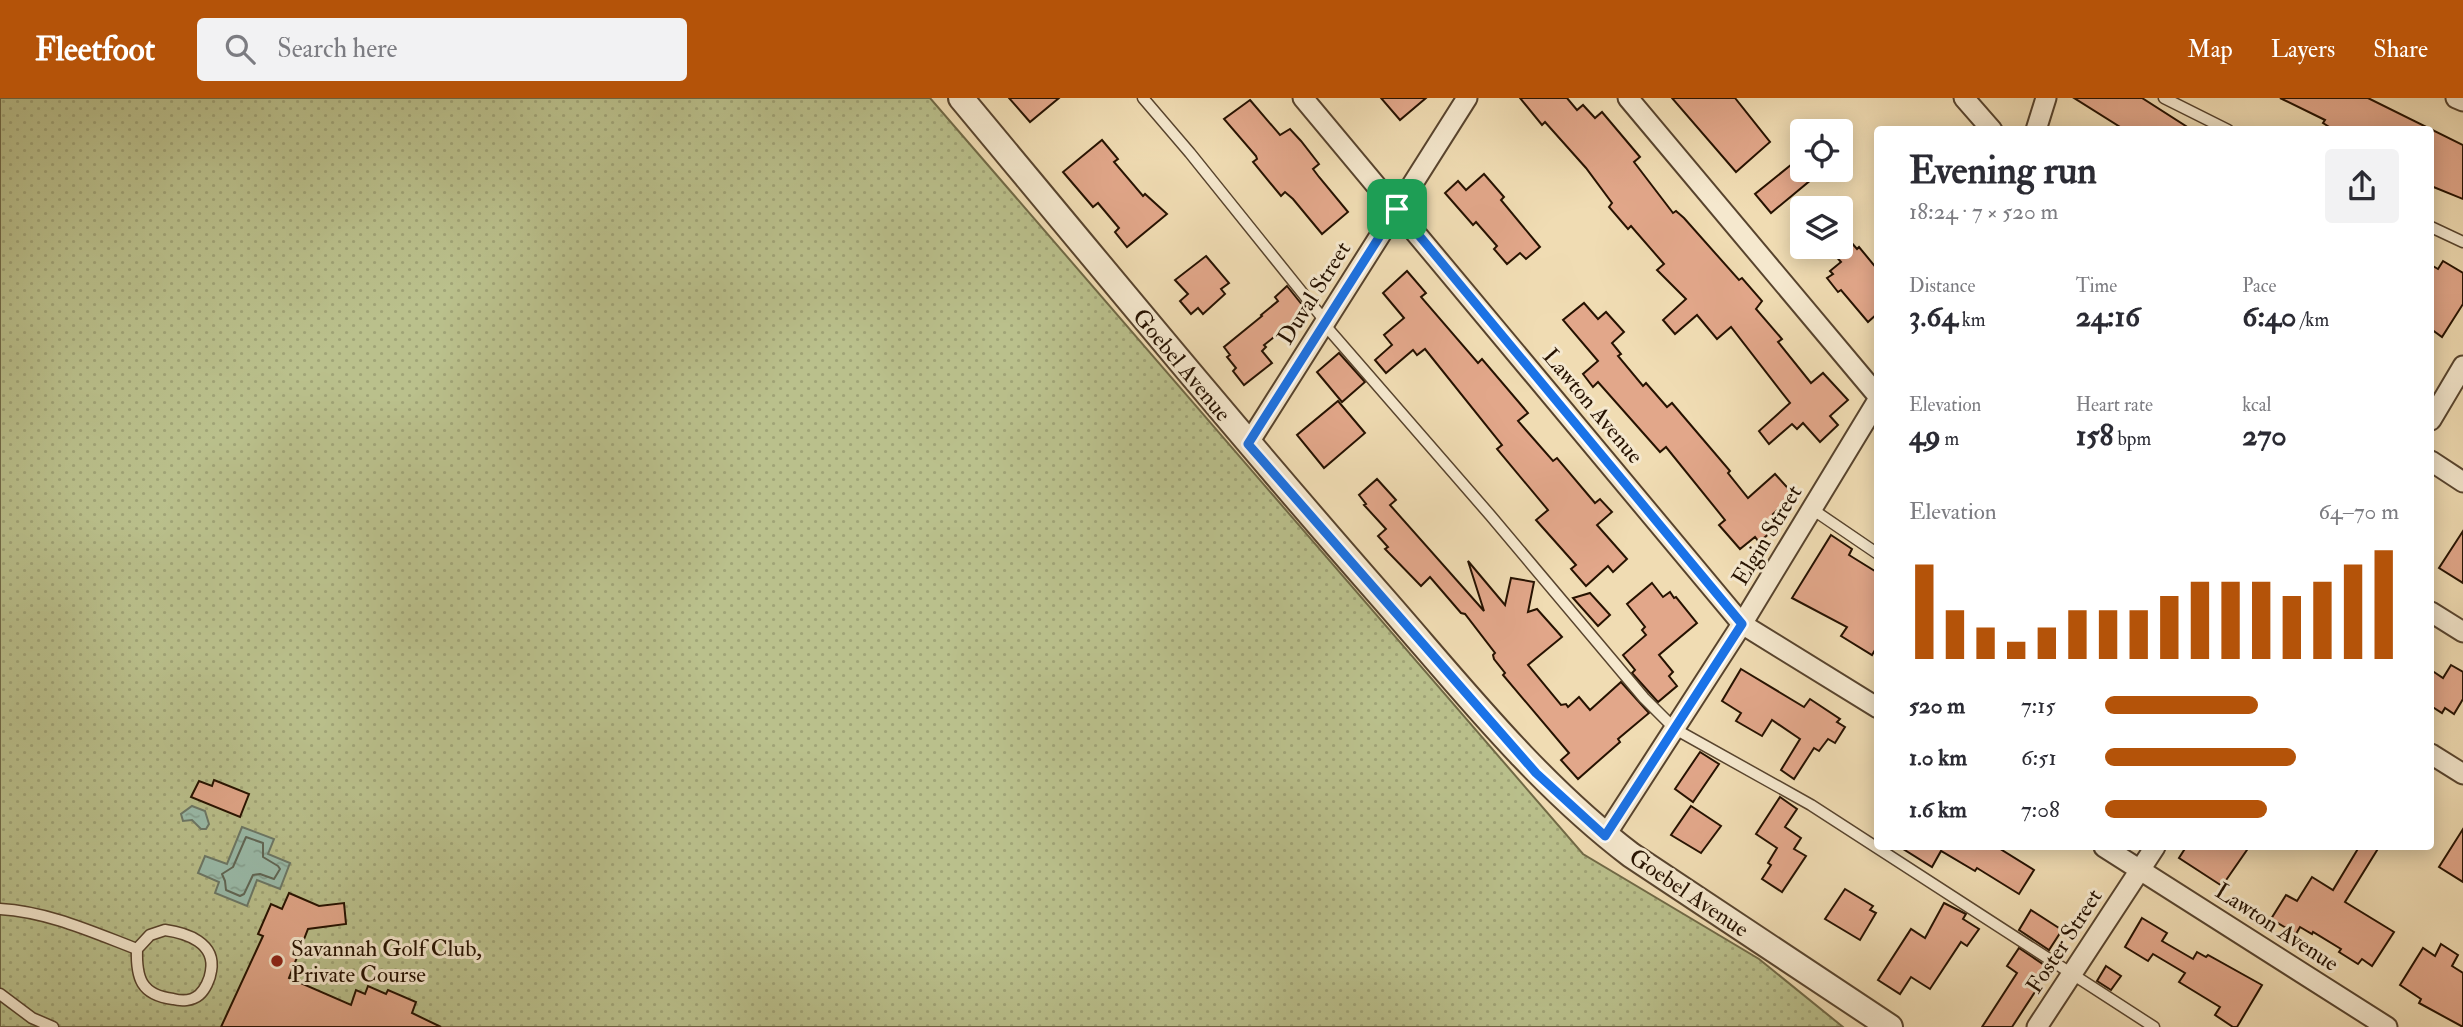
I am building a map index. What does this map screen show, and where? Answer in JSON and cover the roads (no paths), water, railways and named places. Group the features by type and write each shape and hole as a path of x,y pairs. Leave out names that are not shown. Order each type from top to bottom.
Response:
{"street":[{"name":"Goebel Avenue","path":"961,98 1248,444 1536,773 1605,836 1631,855 1890,1027"},
{"name":"Lawton Avenue","path":"1303,98 1742,624 1874,706"},
{"path":"1628,98 1874,393"},
{"path":"1964,98 1988,126"},
{"path":"2037,126 2046,98"},
{"path":"2456,98 2463,101"},
{"name":"Duval Street","path":"1248,444 1466,99"},
{"path":"2434,415 2463,366"},
{"name":"Elgin Street","path":"1605,836 1742,624 1874,405"},
{"path":"2434,463 2463,482"},
{"path":"2434,614 2463,632"},
{"path":"2434,756 2463,774"},
{"name":"Lawton Avenue","path":"2110,850 2387,1027"},
{"name":"Foster Street","path":"2038,1027 2153,850"}],"lane":[{"path":"1143,98 1325,322 1644,698 1675,729 1811,806 1874,847"},
{"path":"2164,98 2220,126"},
{"path":"2434,228 2463,242"},
{"path":"1812,509 1874,551"},
{"path":"1879,850 2154,1027"},
{"path":"0,909 48,916 137,949"},
{"path":"165,930 179,932 208,949 212,965 210,978 200,995 191,1000 160,998 146,989 139,978 136,968 137,949 150,935 165,930"},
{"path":"0,994 32,1018 53,1027"}],"water":[{"path":"192,806 205,811 209,824 206,829 201,829 192,820 183,821 181,814"},
{"path":"242,827 274,839 268,854 290,863 280,889 257,880 247,906 215,893 219,882 198,873 205,856 227,864"}],"place":[{"name":"Savannah Golf Club, Private Course","path":"277,961"}]}
